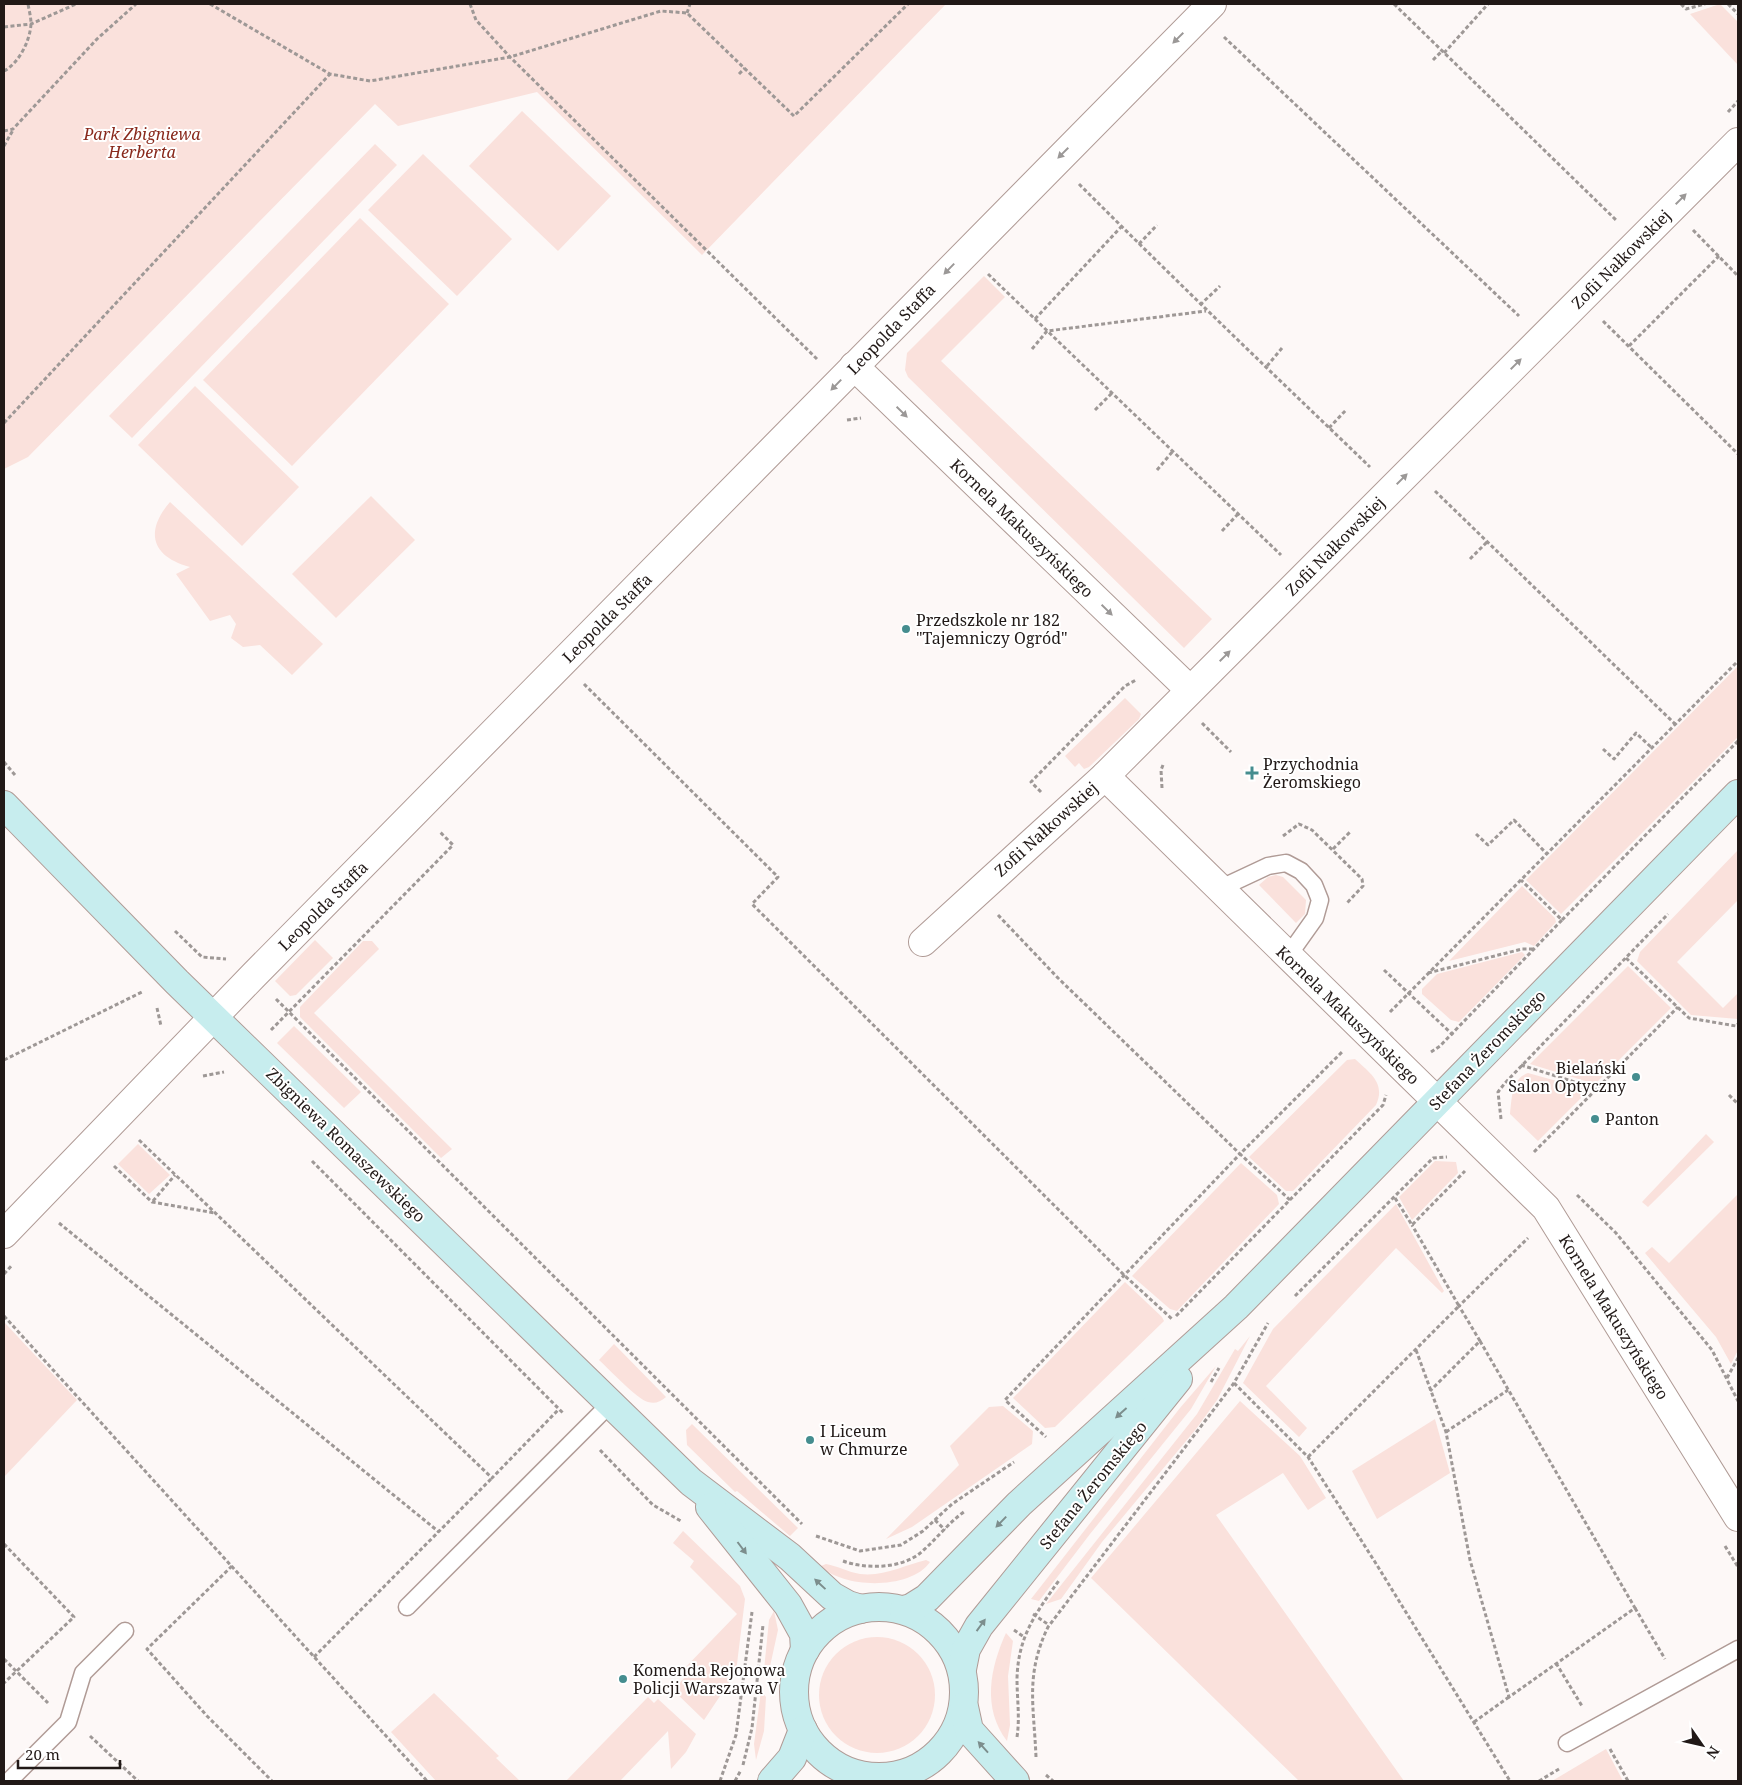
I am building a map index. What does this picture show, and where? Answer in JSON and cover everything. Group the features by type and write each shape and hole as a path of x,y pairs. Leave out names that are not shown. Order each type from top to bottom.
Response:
{"main road":[{"name":"Stefana Żeromskiego","path":"904,1610 927,1598 1019,1504 1236,1307 1738,794"},
{"name":"Zbigniewa Romaszewskiego","path":"4,805 213,1017 691,1482 790,1557 832,1596 848,1605 861,1609"},
{"name":"Stefana Żeromskiego","path":"962,1669 966,1649 984,1620 1236,1307"},
{"name":"Zbigniewa Romaszewskiego","path":"691,1482 766,1580 788,1605 804,1634 805,1650"},
{"path":"875,1607 904,1610 930,1623 950,1643 962,1669 965,1683 964,1707 959,1726 943,1750 933,1759 909,1773 876,1780 841,1769 819,1753 803,1730 796,1710 794,1689 799,1662 805,1650 823,1628 834,1620 861,1609 875,1607"},
{"path":"964,1707 969,1730 1015,1781"},
{"path":"772,1781 792,1758 803,1730"},
{"path":"909,1773 924,1775 935,1781"}],"street":[{"name":"Leopolda Staffa","path":"4,1234 254,975 1212,4"},
{"name":"Zofii Nałkowskiej","path":"923,942 1105,776 1738,142"},
{"name":"Kornela Makuszyńskiego","path":"854,366 1190,690"},
{"name":"Kornela Makuszyńskiego","path":"1105,776 1546,1208 1738,1517"}],"lane":[{"path":"1221,888 1268,866 1286,863 1301,871 1314,885 1320,900 1315,918 1288,956"},
{"path":"407,1607 611,1403"},
{"path":"9,1781 68,1722 83,1673 125,1631"},
{"path":"1567,1743 1738,1649"}],"path":[{"path":"4,71 9,68 24,48 31,24 28,4"},
{"path":"4,27 31,24 76,4"},
{"path":"4,146 13,129 97,39 136,4"},
{"path":"210,4 330,74 370,82 510,57 601,32 661,11 687,13 794,116 908,4"},
{"path":"470,4 476,20 510,57 818,360"},
{"path":"687,13 690,4"},
{"path":"1394,4 1620,223"},
{"path":"1433,60 1443,52 1488,4"},
{"path":"1681,4 1686,9 1705,4"},
{"path":"1728,4 1738,14"},
{"path":"1218,31 1524,321"},
{"path":"739,74 745,68"},
{"path":"4,423 330,74"},
{"path":"1725,115 1738,101"},
{"path":"4,131 13,129"},
{"path":"1073,178 1206,311 1267,366 1373,470"},
{"path":"1139,244 1157,225"},
{"path":"1035,320 1122,227"},
{"path":"1692,228 1738,276"},
{"path":"1628,346 1718,256"},
{"path":"983,269 1284,557"},
{"path":"1200,305 1220,286"},
{"path":"1032,349 1047,331 1206,311"},
{"path":"1601,320 1738,454"},
{"path":"1267,366 1282,348"},
{"path":"1095,410 1112,393"},
{"path":"1329,428 1346,410"},
{"path":"840,420 870,416"},
{"path":"1157,470 1173,451"},
{"path":"1434,490 1676,724"},
{"path":"1222,531 1238,514"},
{"path":"1470,559 1487,541"},
{"path":"1385,1018 1408,992 1738,661"},
{"path":"1063,814 1031,782 1125,686 1164,665"},
{"path":"579,679 778,877 752,904 1124,1275 1172,1320"},
{"path":"1197,717 1230,752"},
{"path":"1603,749 1614,758 1636,733 1652,748"},
{"path":"1422,1050 1432,1052 1452,1034 1738,741"},
{"path":"4,762 16,777"},
{"path":"1162,789 1161,770 1164,762"},
{"path":"1476,834 1488,845 1514,820 1547,854"},
{"path":"288,1012 453,845 436,828"},
{"path":"1333,849 1350,832"},
{"path":"1521,880 1562,920"},
{"path":"992,910 1058,978 1290,1200"},
{"path":"1508,1125 1501,1118 1498,1092 1521,1065 1672,910"},
{"path":"173,929 202,957 238,960 254,975 288,1012 806,1527"},
{"path":"1426,974 1522,949 1534,948"},
{"path":"1626,958 1689,1018 1736,1026 1738,1024"},
{"path":"1384,970 1459,1040"},
{"path":"4,1060 142,992"},
{"path":"1534,1152 1678,1007"},
{"path":"1041,1445 1049,1439 1005,1400 1240,1154 1349,1046"},
{"path":"1521,1065 1597,1089"},
{"path":"224,1072 231,1080"},
{"path":"1165,1326 1383,1105 1386,1092"},
{"path":"1729,1095 1738,1104"},
{"path":"1496,1124 1501,1118"},
{"path":"137,1138 492,1478"},
{"path":"1527,1145 1541,1158"},
{"path":"308,1157 653,1505 680,1519 687,1526"},
{"path":"1289,1301 1395,1198 1433,1158 1454,1158"},
{"path":"112,1164 152,1202 216,1214"},
{"path":"1412,1225 1469,1167"},
{"path":"152,1202 175,1175"},
{"path":"1576,1193 1616,1233 1706,1343 1738,1401"},
{"path":"1395,1198 1480,1340 1666,1661"},
{"path":"56,1221 439,1532"},
{"path":"1308,1458 1529,1237"},
{"path":"4,1316 427,1781"},
{"path":"1036,1764 1032,1681 1036,1656 1049,1625 1234,1383 1268,1322"},
{"path":"1430,1391 1480,1340"},
{"path":"1416,1350 1446,1432 1470,1560 1509,1697"},
{"path":"1727,1378 1738,1358"},
{"path":"1234,1383 1308,1458 1375,1562 1510,1781"},
{"path":"1446,1432 1508,1390"},
{"path":"314,1657 559,1409"},
{"path":"813,1534 860,1551 901,1545 923,1531 952,1504 1017,1461"},
{"path":"4,1544 74,1617 4,1683"},
{"path":"840,1560 859,1566 884,1565 908,1560 927,1546"},
{"path":"232,1566 147,1649 207,1716 272,1781"},
{"path":"1474,1722 1556,1662 1635,1608"},
{"path":"721,1781 736,1735 752,1610"},
{"path":"1027,1610 1049,1625"},
{"path":"735,1781 743,1766 750,1740 764,1617"},
{"path":"1014,1745 1018,1730 1018,1667 1024,1637"},
{"path":"1556,1662 1595,1728"}],"green space":[{"name":"Park Zbigniewa Herberta","path":"4,4 946,4 702,255 537,92 398,126 375,104 28,457 4,469"},
{"path":"1720,4 1738,22 1738,65 1690,14"},
{"path":"522,111 611,196 558,251 469,166"},
{"path":"375,144 397,165 132,438 109,416"},
{"path":"423,154 512,239 457,296 368,210"},
{"path":"360,218 449,304 292,466 203,380"},
{"path":"984,276 1005,297 941,361 1212,619 1184,648 908,377 905,370 907,353"},
{"path":"195,386 299,487 242,546 138,445"},
{"path":"371,496 415,540 336,618 292,574"},
{"path":"170,502 323,644 292,675 260,645 243,647 231,638 236,624 230,615 210,621 176,574 190,567 177,563 167,557 160,550 156,542 155,533 157,523"},
{"path":"1738,666 1738,737 1561,914 1526,880"},
{"path":"1125,698 1141,714 1139,719 1089,767 1084,769 1079,763 1075,767 1065,756"},
{"path":"1738,850 1738,900 1677,962 1723,1008 1738,993 1738,1019 1691,1015 1637,961 1640,952"},
{"path":"1276,875 1283,877 1306,900 1305,914 1296,923 1259,885 1268,877"},
{"path":"1522,886 1555,918 1556,922 1534,946 1525,942 1449,961"},
{"path":"315,940 333,958 296,995 290,996 275,981"},
{"path":"363,941 372,941 379,949 314,1013 452,1149 441,1158 300,1017 300,1007"},
{"path":"1522,952 1525,955 1459,1022 1451,1020 1422,994 1422,989 1437,974"},
{"path":"1628,966 1671,1008 1595,1084 1530,1064"},
{"path":"294,1026 361,1092 344,1108 277,1043"},
{"path":"1355,1059 1371,1074 1378,1084 1379,1097 1376,1105 1293,1191 1286,1191 1249,1157 1347,1060"},
{"path":"1528,1073 1589,1090 1538,1141 1510,1114 1515,1085 1522,1076"},
{"path":"1706,1134 1714,1142 1648,1207 1642,1202"},
{"path":"138,1144 170,1175 149,1194 118,1164"},
{"path":"1435,1161 1456,1162 1458,1173 1412,1220 1399,1197"},
{"path":"1241,1163 1277,1195 1279,1204 1177,1311 1170,1309 1132,1276"},
{"path":"1738,1194 1738,1350 1731,1364 1716,1337 1645,1253 1652,1247 1669,1263"},
{"path":"1396,1204 1444,1291 1442,1293 1396,1248 1266,1386 1307,1428 1299,1437 1243,1383 1273,1329"},
{"path":"1125,1282 1164,1321 1055,1427 1045,1428 1013,1398"},
{"path":"4,1322 77,1400 4,1477"},
{"path":"1250,1336 1217,1400 1196,1429 1102,1542 1061,1599 1046,1604 1197,1414 1235,1349 1238,1351"},
{"path":"614,1344 666,1397 655,1403 643,1400 599,1360"},
{"path":"1216,1366 1191,1409 1090,1534 1039,1601 1031,1599 1180,1408"},
{"path":"1240,1401 1300,1456 1326,1498 1308,1510 1283,1473 1216,1515 1404,1781 1299,1781 1091,1578"},
{"path":"1003,1406 1033,1431 1032,1444 912,1527 886,1539 959,1465 950,1446 989,1407"},
{"path":"1435,1419 1450,1473 1377,1519 1352,1471"},
{"path":"692,1424 798,1528 790,1536 737,1491 735,1492 687,1445 686,1430"},
{"path":"683,1531 740,1586 745,1599 736,1672 704,1720 673,1690 686,1676 682,1671 737,1614 690,1567 694,1561 673,1543"},
{"path":"926,1560 930,1562 921,1571 908,1578 893,1582 877,1583 845,1579 831,1574 821,1566 826,1564 860,1574 877,1574"},
{"path":"774,1611 778,1630 769,1671 764,1670 769,1620"},
{"path":"1006,1633 1013,1641 1008,1676 1010,1725 1007,1741 999,1728 991,1702 991,1688 996,1660"},
{"path":"877,1637 899,1641 918,1654 931,1673 935,1695 931,1717 918,1736 899,1749 877,1753 855,1749 836,1736 823,1717 819,1695 823,1673 836,1654 855,1641"},
{"path":"761,1691 766,1697 764,1731 756,1760 754,1744"},
{"path":"434,1693 499,1756 496,1758 520,1781 436,1781 391,1732"},
{"path":"648,1697 654,1703 658,1699 696,1734 686,1752 671,1769 668,1731 620,1781 566,1781"},
{"path":"1606,1749 1623,1781 1552,1781"}],"place":[{"name":"Przedszkole nr 182 \"Tajemniczy Ogród\"","path":"906,629"},
{"name":"Przychodnia Żeromskiego","path":"1252,773"},
{"name":"Bielański Salon Optyczny","path":"1636,1077"},
{"name":"Panton","path":"1595,1119"},
{"name":"I Liceum w Chmurze","path":"810,1440"},
{"name":"Komenda Rejonowa Policji Warszawa V","path":"623,1679"}]}
